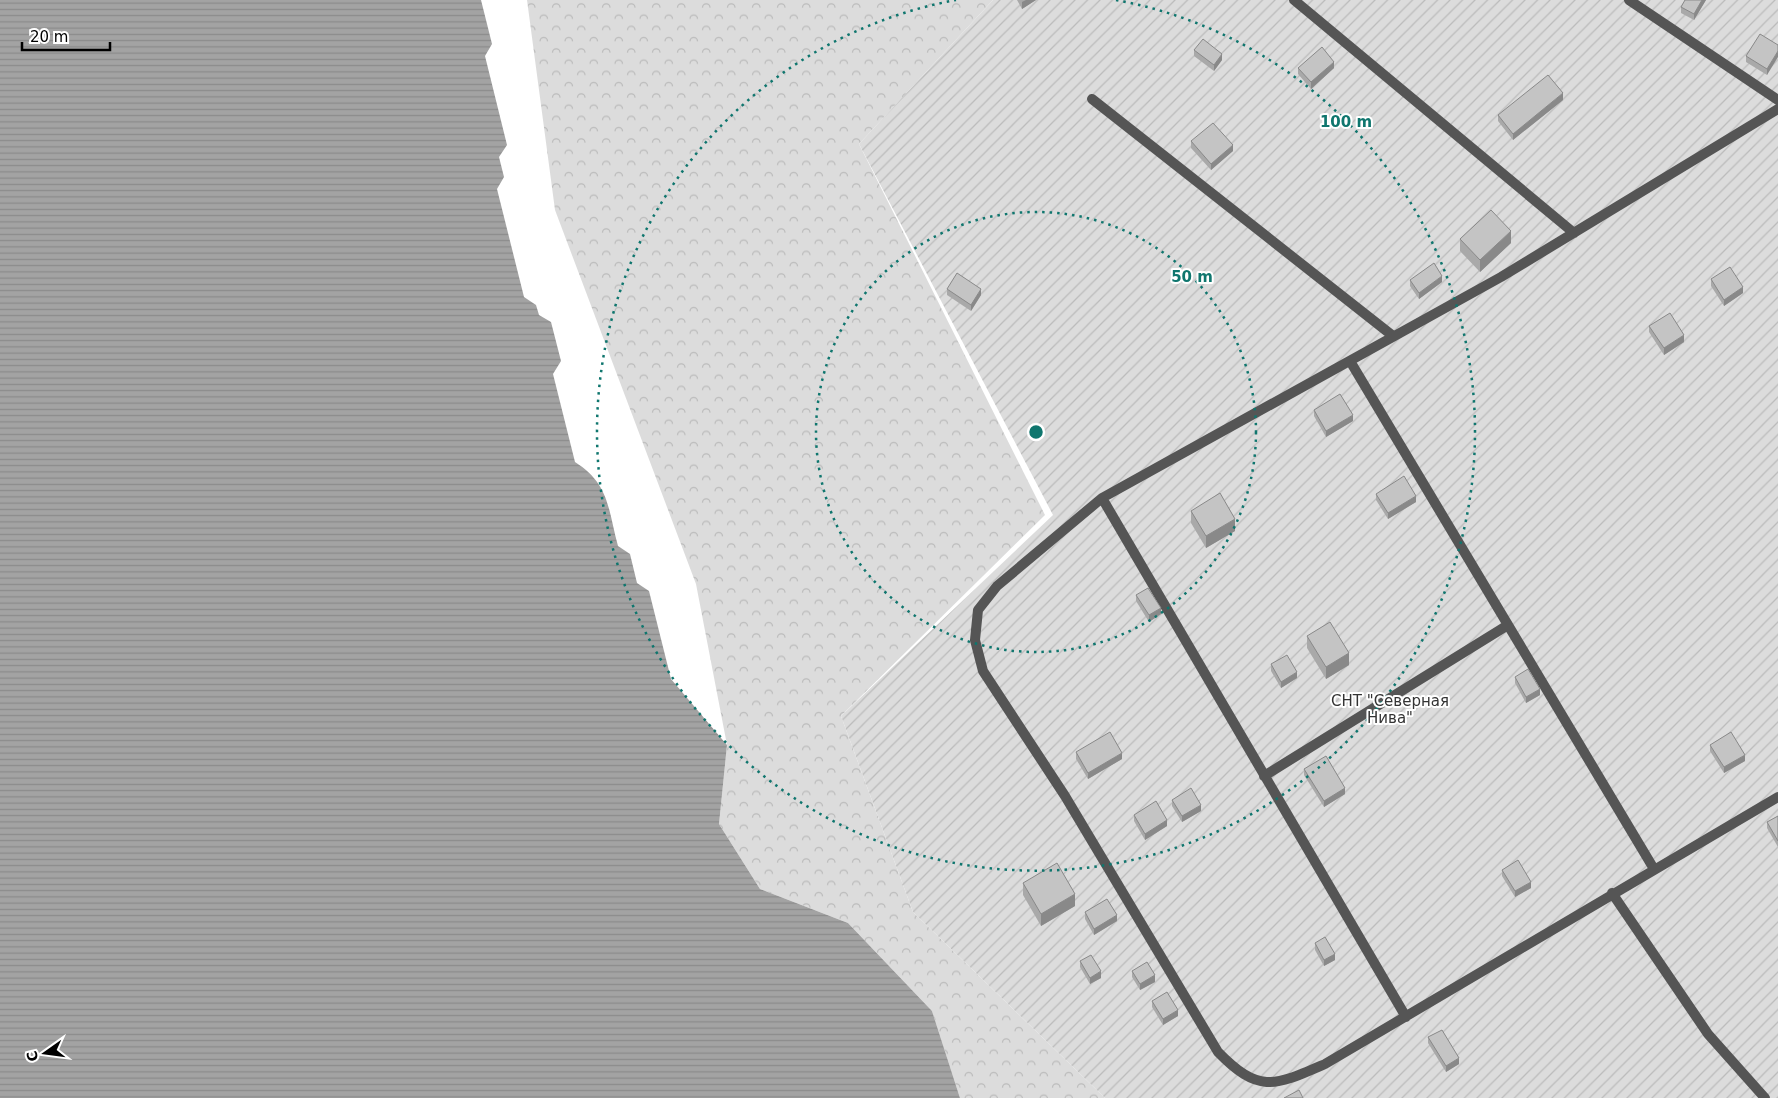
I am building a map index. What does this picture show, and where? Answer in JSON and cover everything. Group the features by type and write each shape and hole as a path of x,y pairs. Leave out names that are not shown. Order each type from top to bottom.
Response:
{"lane":[{"path":"1294,0 1574,233"},
{"path":"1629,0 1778,100"},
{"path":"1092,100 1393,336"},
{"path":"1778,109 1501,277 1102,498 996,586 978,610 975,640 983,670 1065,796 1218,1052 1238,1073 1253,1081 1271,1082 1298,1076 1325,1064 1612,893 1778,797"},
{"path":"1350,361 1654,869"},
{"path":"1102,498 1406,1017"},
{"path":"1264,776 1508,625"},
{"path":"1612,893 1708,1034 1765,1098"}],"green space":[{"path":"527,0 993,0 859,144 1045,515 841,716 913,912 1105,1098 960,1098 932,1011 848,923 760,889 719,824 727,745 696,584 555,210"},
{"name":"СНТ \"Северная Нива\"","path":"993,0 1778,0 1778,1098 1105,1098 913,912 841,716 1053,515 859,144"}],"shaded area":[{"path":"0,0 481,0 492,44 485,56 507,145 499,157 504,177 497,189 524,297 536,305 539,315 551,322 561,361 553,374 575,462 595,479 601,489 609,509 618,546 630,554 637,583 649,591 671,679 727,745 719,824 760,889 848,923 932,1011 960,1098 0,1098"}],"building":[{"path":"1685,0 1702,0 1694,14 1681,7"},
{"path":"1760,34 1778,45 1778,51 1767,69 1746,56"},
{"path":"1203,39 1222,54 1214,65 1194,50"},
{"path":"1322,47 1334,62 1311,82 1298,68"},
{"path":"1548,75 1563,93 1513,134 1498,115"},
{"path":"1213,123 1233,145 1211,164 1191,141"},
{"path":"1491,210 1511,231 1480,260 1460,239"},
{"path":"1434,263 1442,276 1419,293 1410,280"},
{"path":"1730,267 1743,287 1724,300 1711,279"},
{"path":"957,273 981,289 971,305 947,289"},
{"path":"1670,313 1684,335 1664,348 1649,326"},
{"path":"1340,394 1353,415 1326,431 1314,410"},
{"path":"1404,476 1416,496 1388,513 1376,494"},
{"path":"1220,493 1235,519 1206,536 1191,511"},
{"path":"1148,588 1161,608 1149,615 1136,595"},
{"path":"1330,622 1349,653 1326,667 1307,636"},
{"path":"1287,655 1297,672 1281,682 1271,664"},
{"path":"1528,669 1540,689 1526,697 1515,677"},
{"path":"1110,732 1122,753 1088,773 1076,752"},
{"path":"1731,732 1745,755 1724,767 1710,745"},
{"path":"1326,756 1345,788 1324,801 1304,769"},
{"path":"1191,788 1201,805 1182,816 1172,800"},
{"path":"1156,801 1167,820 1145,834 1134,815"},
{"path":"1778,816 1778,841 1767,822"},
{"path":"1518,860 1531,882 1515,891 1502,870"},
{"path":"1057,863 1075,894 1041,914 1023,883"},
{"path":"1107,899 1117,915 1094,929 1085,912"},
{"path":"1325,937 1335,954 1324,960 1315,943"},
{"path":"1091,955 1101,971 1090,978 1080,961"},
{"path":"1147,962 1155,975 1140,984 1132,971"},
{"path":"1167,992 1178,1010 1163,1019 1152,1001"},
{"path":"1442,1030 1459,1058 1446,1066 1428,1037"},
{"path":"1299,1090 1303,1098 1284,1098"}]}
